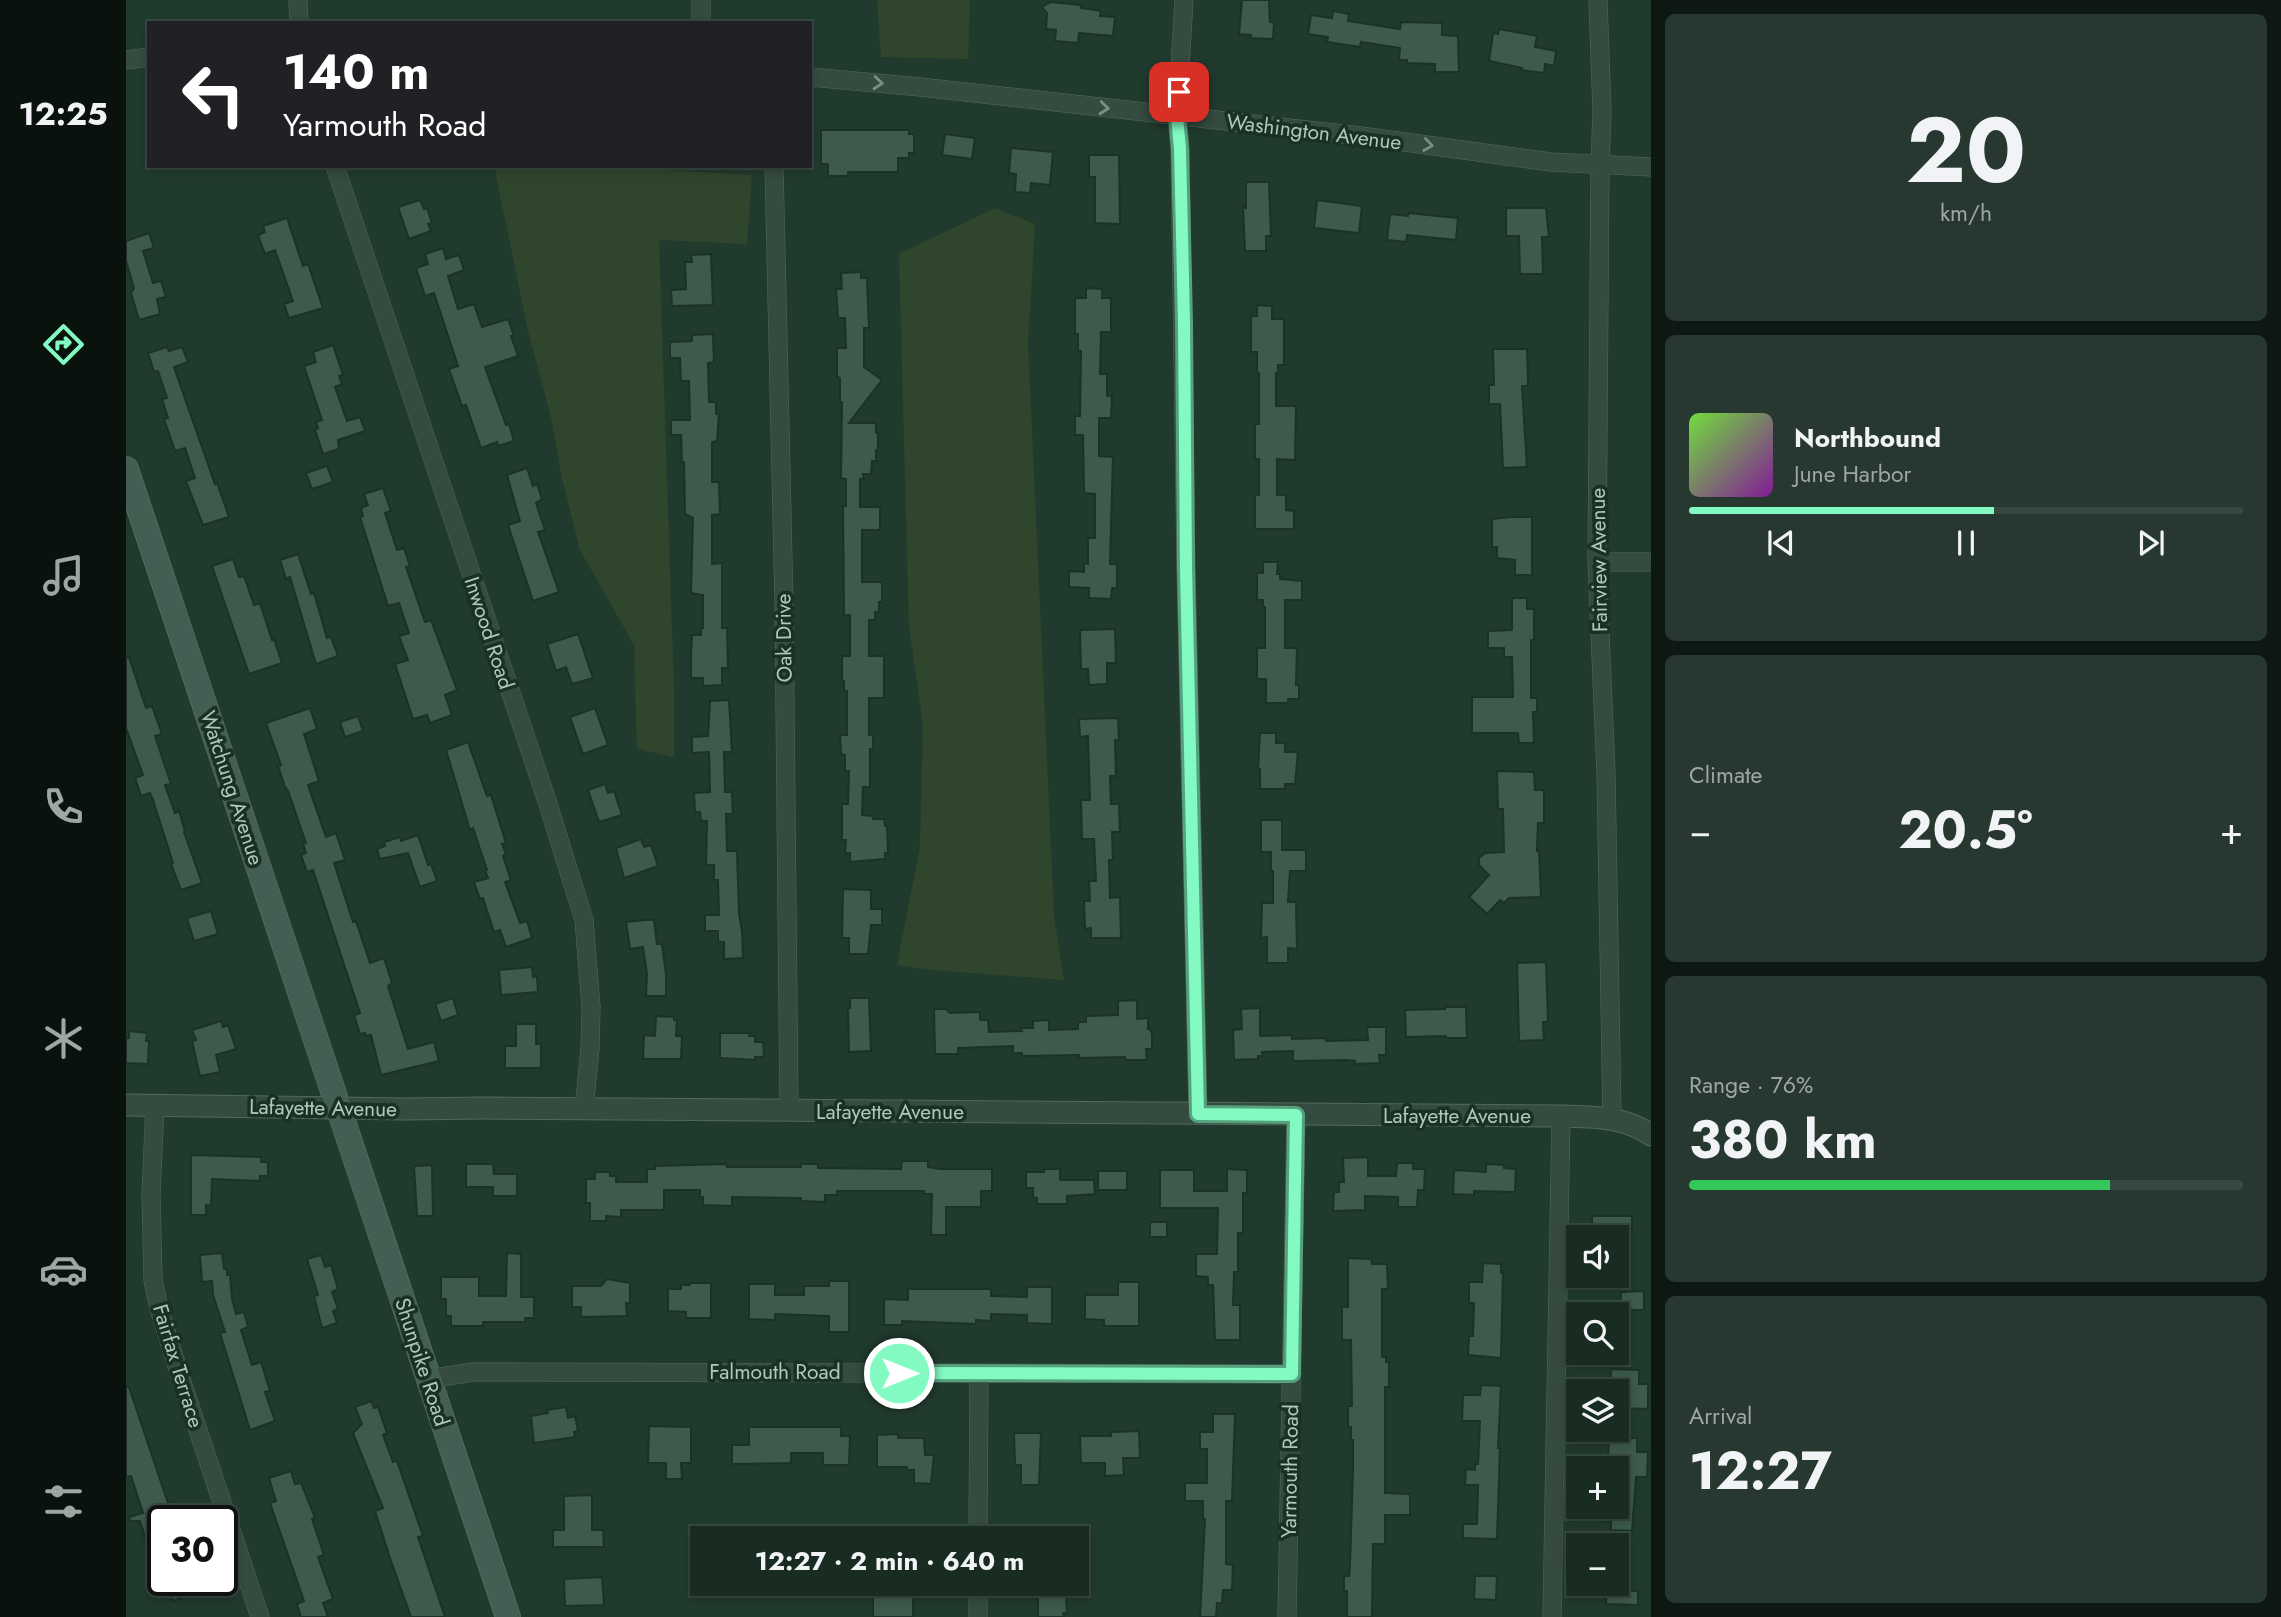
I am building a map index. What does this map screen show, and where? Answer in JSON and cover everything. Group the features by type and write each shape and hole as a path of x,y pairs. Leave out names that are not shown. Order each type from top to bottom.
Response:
{"main road":[{"name":"Watchung Avenue","path":"126,469 337,1108"},
{"name":"Shunpike Road","path":"337,1108 508,1617"}],"street":[{"path":"298,0 299,21"},
{"path":"701,0 701,21"},
{"path":"1184,0 1177,116 1181,162 1186,568 1198,1114"},
{"name":"Fairview Avenue","path":"1598,0 1602,113 1597,562 1606,773 1612,1119"},
{"path":"126,60 147,57"},
{"name":"Washington Avenue","path":"812,77 1361,136 1550,162 1651,167"},
{"name":"Inwood Road","path":"336,168 547,801 584,920 591,1007 584,1109"},
{"name":"Oak Drive","path":"774,168 784,604 789,1111"},
{"path":"1597,562 1651,562"},
{"name":"Lafayette Avenue","path":"126,1105 1561,1116 1612,1119 1630,1123 1651,1135"},
{"name":"Fairfax Terrace","path":"155,1105 151,1194 153,1280 180,1376 260,1617"},
{"name":"Yarmouth Road","path":"1287,1617 1296,1115"},
{"path":"1552,1617 1561,1116"},
{"name":"Falmouth Road","path":"428,1379 473,1372 1292,1374"},
{"path":"978,1526 979,1373"},
{"path":"978,1596 978,1617"}],"green space":[{"path":"877,0 970,0 968,59 881,57"},
{"path":"494,168 629,168 752,175 747,244 659,240 674,758 637,748 634,645 580,550 562,478 551,417 529,335"},
{"path":"995,208 1035,224 1028,344 1054,917 1064,980 897,965 920,846 923,725 909,626 899,254"}],"building":[{"path":"1242,0 1269,0 1270,22 1274,22 1273,39 1251,38 1251,35 1239,34"},
{"path":"1051,2 1081,5 1081,8 1101,11 1100,16 1115,17 1113,36 1079,33 1078,43 1055,41 1056,30 1046,29 1047,13 1042,7"},
{"path":"1333,11 1349,14 1348,21 1400,29 1401,22 1442,23 1442,35 1458,36 1459,72 1435,72 1435,64 1399,60 1400,48 1361,42 1360,47 1327,42 1328,37 1308,34 1311,15 1332,18"},
{"path":"1499,29 1537,36 1535,47 1556,51 1554,66 1545,64 1544,73 1489,61 1493,33 1498,34"},
{"path":"821,130 909,130 909,134 914,134 914,153 909,153 909,158 898,158 898,172 848,172 848,176 828,176 828,164 821,164"},
{"path":"945,134 975,138 972,159 942,155"},
{"path":"1011,148 1053,152 1050,185 1031,183 1030,193 1015,192 1016,174 1009,173"},
{"path":"1089,155 1119,155 1120,224 1095,223 1095,177 1089,177"},
{"path":"1246,182 1269,182 1271,236 1266,236 1266,251 1245,251 1243,207 1246,208"},
{"path":"420,200 424,209 427,208 432,223 428,224 431,231 409,239 398,207"},
{"path":"1317,200 1362,206 1359,233 1314,228"},
{"path":"1506,208 1546,208 1549,237 1542,237 1543,274 1520,274 1519,236 1506,236"},
{"path":"1408,213 1458,218 1456,240 1407,235 1406,242 1387,240 1390,214 1408,216"},
{"path":"287,218 303,266 308,264 323,308 289,318 284,304 293,301 275,250 265,254 258,235 265,232 263,226"},
{"path":"149,233 154,248 143,251 153,283 161,281 166,297 157,299 160,314 139,320 131,293 134,288 126,261 126,241"},
{"path":"443,248 446,259 459,255 464,270 448,276 458,309 474,304 482,327 508,319 518,356 485,367 514,441 498,446 497,442 481,448 466,405 462,406 449,369 458,366 434,293 425,296 416,268 428,264 425,254"},
{"path":"711,254 713,305 672,306 671,290 686,289 685,262 692,262 691,255"},
{"path":"861,272 861,278 867,278 869,328 864,328 864,367 882,380 849,423 876,423 878,433 876,461 872,461 871,474 863,474 864,479 860,479 860,507 880,507 880,530 862,530 862,582 882,582 879,612 875,612 875,620 869,620 869,656 884,656 884,698 869,698 869,735 873,735 873,749 870,749 870,787 863,787 862,815 884,819 887,826 888,853 885,853 885,859 850,862 850,853 845,853 846,840 842,840 842,804 848,804 849,771 845,771 845,755 841,754 840,735 847,735 847,691 844,691 842,681 842,656 850,656 850,615 844,615 843,506 846,506 846,479 841,478 842,402 840,378 837,377 837,348 846,348 845,318 838,318 836,289 842,289 841,273"},
{"path":"1086,288 1102,289 1102,298 1111,298 1111,332 1101,332 1100,374 1107,374 1107,396 1112,396 1111,418 1099,418 1099,456 1113,457 1110,564 1117,564 1117,588 1112,588 1111,599 1089,598 1089,588 1069,587 1069,571 1084,572 1084,563 1088,564 1088,538 1095,538 1095,494 1084,493 1083,435 1075,435 1075,416 1080,416 1081,351 1078,351 1078,334 1075,334 1075,298 1086,298"},
{"path":"1257,305 1272,306 1272,319 1284,319 1284,365 1278,365 1276,373 1276,406 1296,406 1295,460 1277,459 1277,495 1286,495 1286,510 1294,511 1294,529 1255,529 1255,495 1259,495 1255,424 1259,424 1259,373 1257,352 1251,352 1251,316 1257,316"},
{"path":"713,334 714,362 708,363 709,402 716,402 716,414 719,414 717,441 712,442 712,482 719,482 720,514 712,515 712,564 722,563 722,628 727,628 728,668 722,668 722,685 703,686 703,678 691,678 691,655 692,635 701,635 703,628 703,595 691,593 693,518 685,514 681,435 671,435 671,420 690,420 689,381 681,381 680,358 670,358 670,342 692,341 692,335"},
{"path":"333,345 343,375 339,376 342,384 335,387 347,421 360,417 365,431 338,440 339,449 323,454 315,430 318,428 316,422 322,420 304,366 316,362 313,352"},
{"path":"167,347 169,351 182,347 188,362 174,367 229,517 203,525 186,481 195,478 185,448 175,451 164,419 168,418 162,399 167,398 158,371 154,372 148,353"},
{"path":"1493,349 1527,349 1528,384 1522,386 1527,467 1503,468 1500,404 1489,404 1489,385 1494,385"},
{"path":"327,466 333,482 312,489 306,473"},
{"path":"527,468 533,486 537,484 542,499 536,503 545,530 538,532 559,592 533,601 508,525 520,521 507,475"},
{"path":"383,488 391,511 385,513 397,550 404,548 410,566 406,567 425,622 431,620 457,690 445,695 452,715 430,723 427,715 413,719 395,664 408,660 399,636 409,633 399,603 388,606 360,517 363,516 361,508 368,505 364,494"},
{"path":"1532,517 1532,575 1515,575 1515,560 1497,558 1497,547 1492,547 1492,519"},
{"path":"298,554 311,594 314,593 327,638 331,637 338,656 316,664 290,577 286,579 280,560"},
{"path":"233,559 239,577 244,576 254,605 260,603 282,663 249,674 212,566"},
{"path":"1263,562 1278,562 1277,574 1280,574 1280,579 1302,581 1302,600 1285,600 1285,648 1297,648 1296,685 1299,685 1299,699 1288,699 1288,703 1266,703 1266,679 1257,679 1257,648 1265,648 1265,607 1263,600 1257,600 1257,573 1263,573"},
{"path":"1512,598 1527,598 1527,609 1534,609 1531,698 1537,698 1537,712 1533,712 1534,743 1519,743 1518,733 1472,733 1472,697 1513,697 1512,657 1504,657 1504,648 1488,648 1488,631 1512,630"},
{"path":"1115,629 1116,663 1107,663 1107,684 1089,685 1088,669 1081,669 1080,630"},
{"path":"578,634 593,678 572,684 566,667 556,671 547,644"},
{"path":"129,657 146,708 152,706 162,734 155,736 171,784 165,785 175,813 179,811 202,883 181,890 153,800 150,793 141,796 135,778 143,775 126,728 126,658"},
{"path":"729,700 732,752 724,752 725,792 732,792 733,814 726,814 727,851 737,851 743,958 724,959 724,942 718,942 718,931 705,931 705,915 719,915 718,880 714,880 714,865 706,865 707,821 701,821 700,812 695,812 694,793 710,792 709,752 692,753 692,737 708,736 710,701"},
{"path":"310,708 317,729 304,734 319,781 308,785 326,837 336,833 345,860 334,863 353,922 356,921 370,963 384,958 392,983 388,986 408,1049 434,1042 439,1061 381,1075 371,1035 360,1034 354,1015 360,1013 313,870 307,872 301,855 306,853 303,844 306,843 278,766 281,765 266,723"},
{"path":"595,708 608,745 583,754 570,717"},
{"path":"358,716 363,731 345,737 340,722"},
{"path":"1118,718 1119,740 1115,740 1116,776 1110,776 1111,804 1119,804 1120,832 1112,832 1113,860 1109,860 1110,898 1120,897 1121,938 1091,938 1091,928 1085,929 1084,901 1090,901 1089,881 1096,881 1094,839 1082,839 1081,800 1090,800 1088,736 1080,737 1079,719"},
{"path":"1260,733 1276,733 1276,743 1285,743 1285,752 1298,752 1295,784 1285,784 1285,789 1260,789"},
{"path":"468,742 487,796 491,795 506,843 502,844 506,854 503,856 511,880 505,882 520,923 527,921 532,938 506,947 500,930 494,932 483,898 480,899 474,882 488,878 485,871 487,870 473,828 470,830 446,750"},
{"path":"1497,771 1534,772 1535,790 1544,790 1544,823 1538,823 1537,851 1541,897 1509,898 1504,903 1500,900 1487,914 1469,897 1489,875 1479,865 1479,858 1485,853 1504,852 1503,809 1498,809"},
{"path":"605,784 608,793 614,791 622,815 599,822 588,790"},
{"path":"1261,820 1282,820 1282,850 1306,850 1306,871 1290,871 1288,902 1296,902 1297,949 1288,948 1288,963 1267,963 1267,937 1261,938 1262,903 1273,903 1273,871 1271,852 1261,852"},
{"path":"418,835 428,865 431,864 437,881 420,887 408,853 380,859 377,849 385,846 384,842 400,837 401,841"},
{"path":"641,839 644,847 651,845 658,866 624,878 616,848"},
{"path":"843,889 871,890 871,909 882,909 882,925 871,925 868,954 849,954 849,938 842,938"},
{"path":"211,911 218,934 194,941 187,918"},
{"path":"654,920 657,944 662,944 666,996 646,996 647,974 643,947 630,949 626,922"},
{"path":"1546,962 1548,1022 1543,1022 1544,1040 1519,1041 1517,963"},
{"path":"532,967 533,977 537,976 538,992 501,995 499,970"},
{"path":"453,998 458,1015 441,1021 435,1004"},
{"path":"850,998 869,998 871,1051 849,1052"},
{"path":"1137,1000 1137,1019 1148,1018 1148,1029 1152,1034 1152,1049 1146,1049 1147,1060 1126,1060 1125,1057 1079,1058 1079,1055 1022,1056 1022,1053 1013,1053 1013,1046 958,1048 958,1054 935,1054 934,1009 946,1009 950,1013 980,1012 980,1020 988,1020 989,1032 1022,1031 1021,1028 1033,1028 1033,1021 1049,1020 1049,1030 1078,1029 1078,1022 1086,1022 1086,1016 1118,1015 1118,1001"},
{"path":"1466,1007 1467,1038 1406,1037 1405,1010"},
{"path":"1260,1008 1260,1036 1292,1035 1292,1039 1326,1038 1326,1041 1368,1040 1367,1027 1386,1027 1386,1055 1379,1055 1380,1063 1355,1064 1355,1061 1347,1060 1293,1061 1293,1051 1262,1052 1263,1056 1258,1056 1258,1059 1234,1060 1233,1030 1242,1029 1241,1009"},
{"path":"656,1016 674,1017 674,1020 677,1020 676,1036 682,1036 681,1059 643,1059 644,1035 655,1036"},
{"path":"221,1021 223,1027 228,1025 236,1049 216,1055 220,1072 200,1076 192,1041 196,1040 192,1030"},
{"path":"516,1024 536,1024 536,1044 541,1044 541,1068 505,1068 505,1046 516,1046"},
{"path":"129,1031 147,1033 148,1064 126,1063 126,1038 129,1038"},
{"path":"720,1033 749,1033 749,1036 755,1036 755,1042 763,1042 764,1057 755,1057 755,1060 720,1058"},
{"path":"191,1155 261,1157 261,1162 268,1162 268,1176 260,1176 260,1181 212,1179 211,1206 206,1205 206,1215 191,1215"},
{"path":"1368,1157 1368,1176 1396,1176 1397,1163 1413,1163 1413,1169 1425,1169 1424,1190 1418,1190 1417,1207 1398,1207 1398,1197 1365,1196 1365,1210 1333,1211 1334,1192 1339,1192 1339,1182 1344,1182 1343,1158"},
{"path":"902,1161 928,1161 928,1167 940,1169 992,1169 992,1191 981,1191 981,1207 946,1207 946,1235 931,1235 932,1194 924,1194 924,1191 837,1191 837,1195 825,1195 825,1202 801,1201 801,1198 732,1197 732,1206 703,1205 700,1190 664,1190 664,1210 621,1210 621,1217 606,1216 606,1221 590,1221 590,1203 586,1203 586,1179 595,1179 595,1172 610,1172 610,1176 616,1176 616,1182 647,1182 647,1169 655,1169 655,1166 726,1164 727,1167 801,1167 801,1164 818,1164 818,1168 901,1169"},
{"path":"466,1164 493,1164 494,1174 517,1174 517,1196 493,1196 493,1187 466,1187"},
{"path":"1486,1164 1516,1169 1515,1192 1474,1191 1474,1195 1453,1194 1454,1170 1486,1172"},
{"path":"432,1165 433,1216 417,1216 414,1166"},
{"path":"1044,1169 1060,1169 1060,1180 1094,1180 1095,1194 1067,1196 1067,1204 1037,1204 1037,1198 1033,1197 1033,1188 1026,1188 1026,1172 1044,1172"},
{"path":"1227,1169 1247,1170 1247,1193 1243,1193 1243,1233 1238,1233 1238,1272 1234,1272 1233,1305 1240,1305 1240,1340 1215,1340 1213,1285 1208,1285 1208,1277 1196,1276 1196,1254 1217,1254 1218,1208 1160,1208 1160,1170 1194,1170 1194,1191 1227,1191"},
{"path":"1098,1171 1127,1171 1127,1190 1098,1190"},
{"path":"1592,1216 1632,1216 1632,1232 1629,1232 1629,1225 1592,1225"},
{"path":"1150,1222 1167,1222 1167,1237 1150,1237"},
{"path":"222,1253 224,1269 227,1269 227,1275 230,1275 236,1314 244,1312 248,1327 241,1330 252,1365 261,1362 270,1391 265,1392 275,1421 250,1430 220,1333 225,1332 213,1295 212,1281 202,1282 200,1255"},
{"path":"507,1253 521,1254 521,1297 534,1297 534,1318 525,1318 525,1322 483,1322 483,1326 451,1326 451,1316 446,1316 446,1299 441,1299 441,1277 479,1277 479,1296 506,1296"},
{"path":"321,1255 325,1267 331,1265 338,1289 332,1292 338,1309 333,1311 337,1323 322,1328 314,1296 318,1295 307,1259"},
{"path":"1348,1258 1371,1259 1372,1264 1387,1264 1388,1289 1382,1289 1382,1357 1386,1357 1386,1362 1389,1362 1389,1387 1385,1387 1385,1493 1410,1494 1410,1515 1385,1515 1385,1544 1373,1544 1372,1617 1347,1617 1347,1591 1344,1591 1344,1576 1349,1576 1350,1564 1353,1470 1353,1440 1351,1427 1348,1427 1348,1406 1352,1406 1351,1340 1342,1340 1342,1307 1348,1307"},
{"path":"1483,1263 1501,1264 1503,1273 1501,1358 1468,1355 1469,1336 1473,1336 1474,1303 1469,1303 1469,1282 1482,1282"},
{"path":"607,1279 630,1283 630,1303 626,1303 627,1316 581,1317 581,1307 572,1307 572,1286 601,1286"},
{"path":"829,1281 849,1281 849,1332 829,1332 829,1316 775,1314 775,1320 749,1319 749,1284 775,1284 775,1295 804,1295 804,1286 829,1286"},
{"path":"1118,1282 1139,1282 1139,1326 1104,1326 1104,1320 1085,1319 1085,1295 1118,1295"},
{"path":"711,1283 711,1318 686,1318 686,1312 668,1311 668,1289 681,1289 681,1285"},
{"path":"1027,1287 1052,1287 1052,1324 1027,1323 1027,1315 991,1314 991,1321 976,1320 976,1324 902,1321 902,1325 884,1325 884,1299 908,1300 908,1289 991,1289 991,1296 1027,1297"},
{"path":"1644,1291 1644,1310 1629,1310 1629,1302 1620,1302 1621,1292"},
{"path":"1611,1369 1639,1370 1639,1384 1648,1384 1648,1409 1629,1408 1629,1379 1611,1379"},
{"path":"1481,1385 1501,1386 1497,1539 1463,1538 1463,1524 1477,1524 1478,1485 1465,1485 1466,1469 1475,1470 1475,1464 1478,1464 1480,1421 1462,1421 1463,1395 1480,1395"},
{"path":"126,1387 129,1387 169,1505 147,1505 147,1543 140,1521 130,1521 129,1517 143,1513 131,1476 126,1477"},
{"path":"371,1401 374,1408 378,1407 387,1433 383,1435 393,1462 397,1461 423,1536 418,1537 445,1617 411,1617 391,1561 375,1511 383,1508 353,1433 362,1424 355,1407"},
{"path":"566,1407 568,1418 575,1416 578,1431 574,1432 575,1437 534,1443 531,1416"},
{"path":"1213,1414 1235,1414 1232,1501 1226,1501 1226,1564 1233,1565 1232,1590 1223,1590 1222,1603 1217,1603 1216,1617 1200,1617 1205,1519 1203,1501 1185,1501 1185,1483 1207,1483 1207,1449 1200,1449 1200,1432 1213,1432"},
{"path":"649,1426 691,1427 691,1463 681,1463 682,1479 666,1479 666,1463 648,1463"},
{"path":"749,1427 841,1427 841,1436 850,1436 849,1465 823,1465 823,1453 791,1453 791,1463 732,1464 732,1445 749,1445"},
{"path":"1139,1431 1140,1458 1123,1458 1124,1475 1105,1476 1105,1463 1081,1463 1080,1436 1111,1436 1111,1432"},
{"path":"1014,1433 1041,1433 1039,1485 1021,1485 1021,1465 1015,1465"},
{"path":"898,1434 898,1438 924,1438 925,1455 934,1455 931,1484 914,1483 914,1470 907,1470 907,1467 877,1467 877,1435"},
{"path":"1629,1438 1637,1438 1637,1452 1648,1452 1647,1477 1636,1477 1632,1531 1611,1530 1611,1522 1607,1522 1607,1519 1629,1519 1629,1456 1608,1456 1609,1442 1629,1442"},
{"path":"291,1471 295,1484 301,1483 315,1518 312,1519 324,1555 318,1557 333,1599 323,1603 328,1617 301,1617 297,1604 304,1601 270,1503 276,1501 269,1478"},
{"path":"592,1495 592,1530 603,1530 604,1547 553,1547 553,1530 564,1530 564,1496"},
{"path":"1475,1576 1497,1576 1496,1600 1474,1599"},
{"path":"602,1577 604,1605 565,1606 564,1579"},
{"path":"1629,1584 1630,1591 1638,1591 1638,1605 1606,1604 1606,1596 1629,1596"},
{"path":"172,1596 189,1596 173,1601"},
{"path":"873,1596 913,1596 913,1617 873,1617"},
{"path":"1038,1596 1066,1596 1067,1613 1063,1613 1064,1617 1038,1617"}],"route":[{"path":"899,1373 1292,1374 1296,1115 1198,1114 1186,568 1184,322 1177,116 1179,92"}]}
